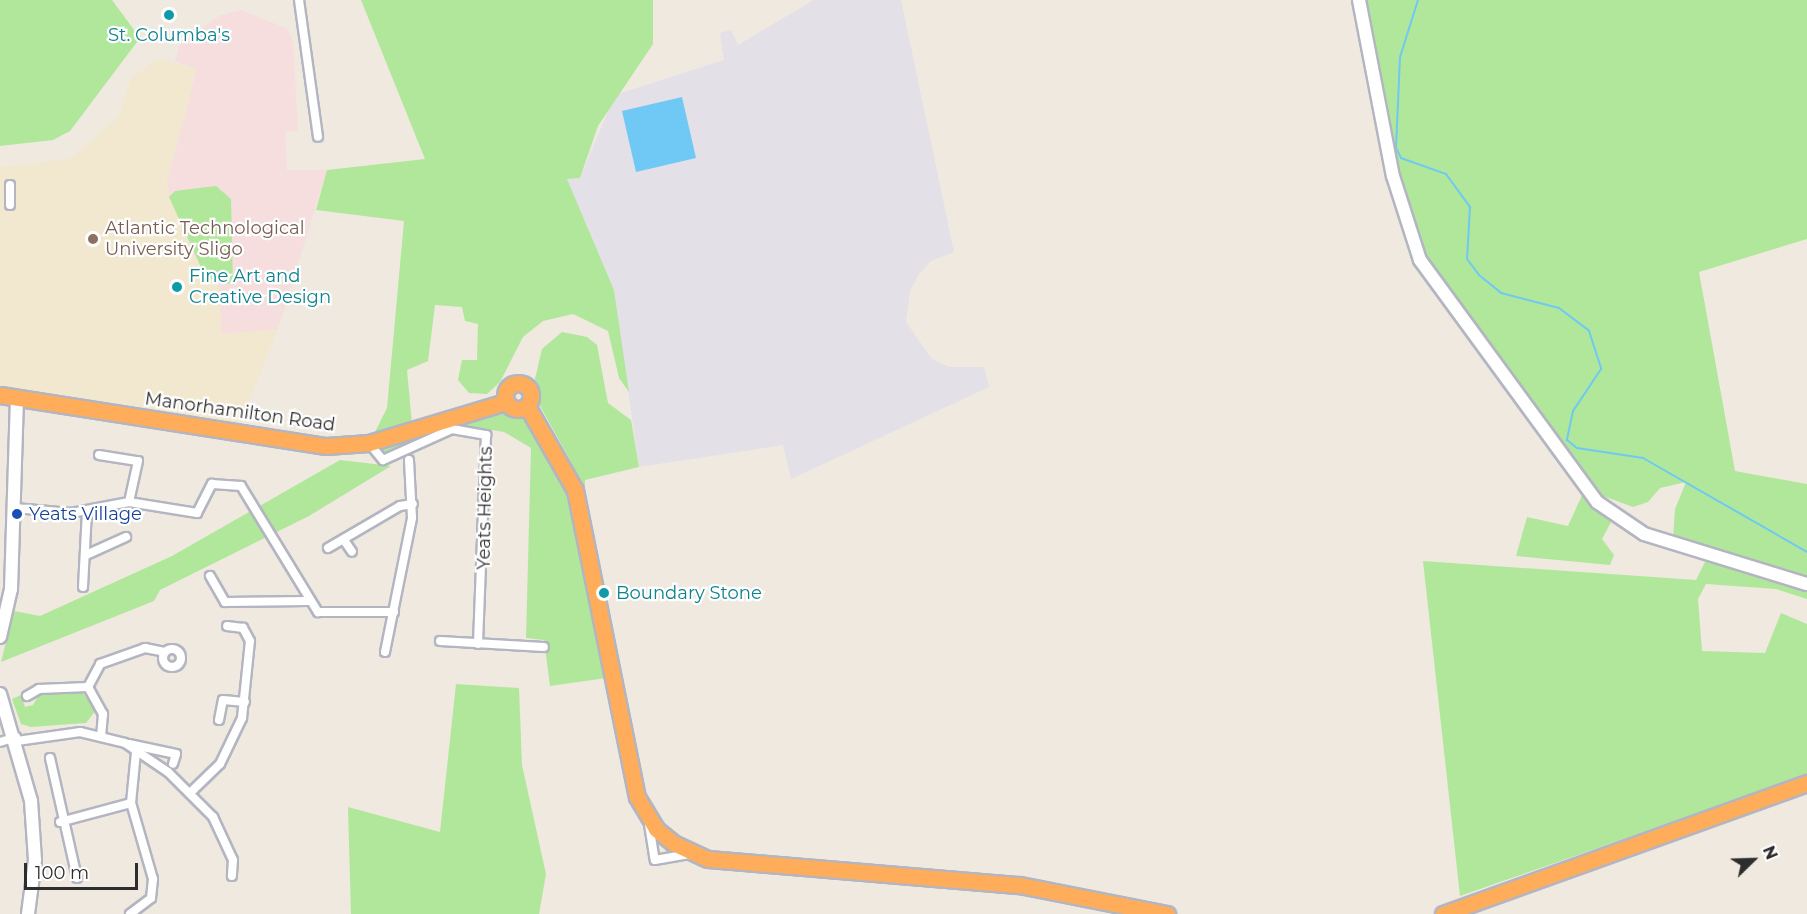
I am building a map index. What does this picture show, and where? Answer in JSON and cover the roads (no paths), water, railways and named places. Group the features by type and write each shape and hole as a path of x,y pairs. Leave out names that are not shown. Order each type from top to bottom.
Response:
{"highway":[{"path":"527,406 515,410 506,402 510,386 522,384 531,393 527,406 575,490 601,598 627,756 650,820 690,854 1020,885 1167,914"},
{"name":"Manorhamilton Road","path":"0,395 326,446 369,443 506,402"},
{"path":"1443,914 1807,783"}],"street":[{"path":"299,0 318,137"},
{"path":"1359,0 1393,176 1420,260 1597,502 1644,534 1807,584"},
{"path":"10,185 10,205"},
{"path":"0,637 15,508 16,398"},
{"name":"Yeats Heights","path":"369,443 383,460 452,429 486,435 478,644"},
{"path":"99,455 138,461 129,502"},
{"path":"385,652 413,504 409,460"},
{"path":"15,508 87,511 129,502 197,513 206,488 241,486 309,601 324,614 394,612"},
{"path":"328,548 400,506 413,504"},
{"path":"83,587 87,511"},
{"path":"86,555 126,537"},
{"path":"344,540 352,552"},
{"path":"210,576 225,602 309,601"},
{"path":"191,792 220,764 235,738 245,702 250,641 243,628 227,626"},
{"path":"440,641 544,647"},
{"path":"88,687 100,664 145,648 165,652"},
{"path":"27,696 39,689 88,687"},
{"path":"88,687 103,714 100,735"},
{"path":"0,694 17,739 33,825 28,914"},
{"path":"219,720 224,700 245,702"},
{"path":"0,742 65,732 100,735 124,743 176,753 173,764"},
{"path":"124,743 191,792 226,840 232,876"},
{"path":"130,914 151,898 153,879 131,803 136,752"},
{"path":"50,758 60,822 76,878"},
{"path":"60,822 131,803"},
{"path":"650,820 655,860 690,854"}],"water":[{"path":"682,97 696,158 636,172 622,111"}],"waterway":[{"path":"1418,0 1400,57 1396,148 1401,158 1446,174 1470,207 1467,259 1479,275 1501,293 1559,308 1589,331 1601,369 1573,411 1567,440 1577,448 1643,458 1807,552"}],"place":[{"name":"St. Columba's","path":"169,15"},
{"name":"Atlantic Technological University Sligo","path":"93,239"},
{"name":"Fine Art and Creative Design","path":"177,287"},
{"name":"Yeats Village","path":"17,514"},
{"name":"Boundary Stone","path":"604,593"}]}
